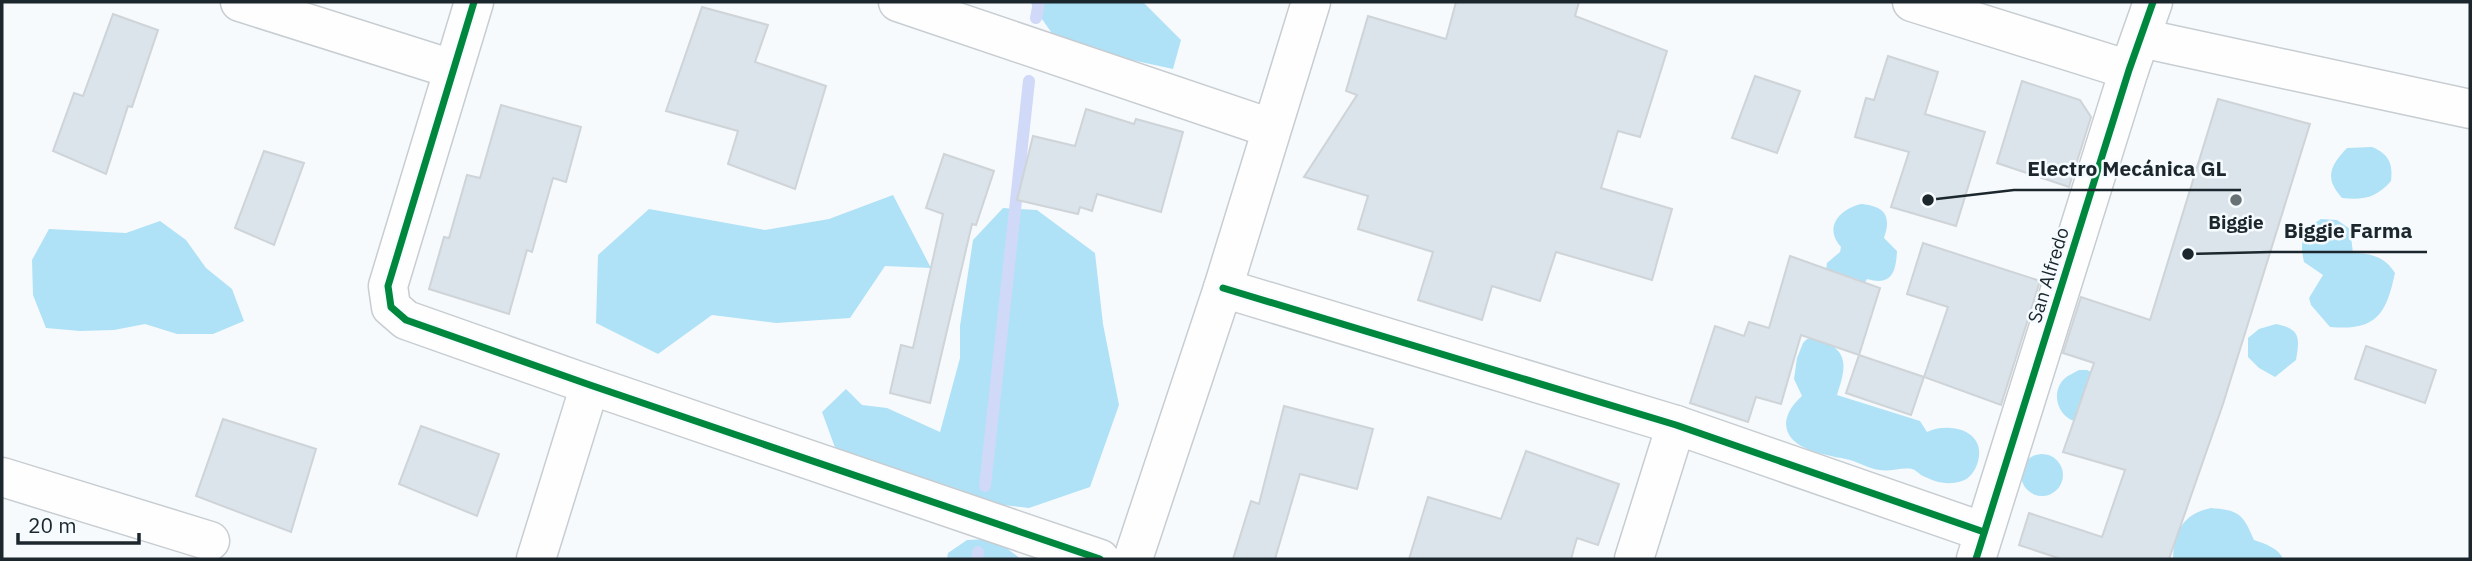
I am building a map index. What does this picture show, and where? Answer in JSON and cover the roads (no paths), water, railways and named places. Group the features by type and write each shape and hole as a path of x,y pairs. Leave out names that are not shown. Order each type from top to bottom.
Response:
{"street":[{"path":"240,2 452,69"},
{"path":"474,2 388,286 391,307 406,320 1100,559"},
{"path":"898,2 1270,128"},
{"path":"1133,559 1223,288 1270,128 1311,2"},
{"path":"1912,2 2135,54 2470,109"},
{"name":"San Alfredo","path":"1980,545 2153,2"},
{"path":"1223,288 1676,425 1980,545"},
{"path":"536,559 590,385"},
{"path":"1634,559 1676,425"},
{"path":"2,477 210,541"}],"waterway":[{"path":"1036,18 1039,2"},
{"path":"985,486 1029,81"},
{"path":"977,559 978,552"}],"place":[{"name":"Electro Mecánica GL","path":"1928,200"},
{"name":"Biggie","path":"2236,200"},
{"name":"Biggie Farma","path":"2188,254"}]}
